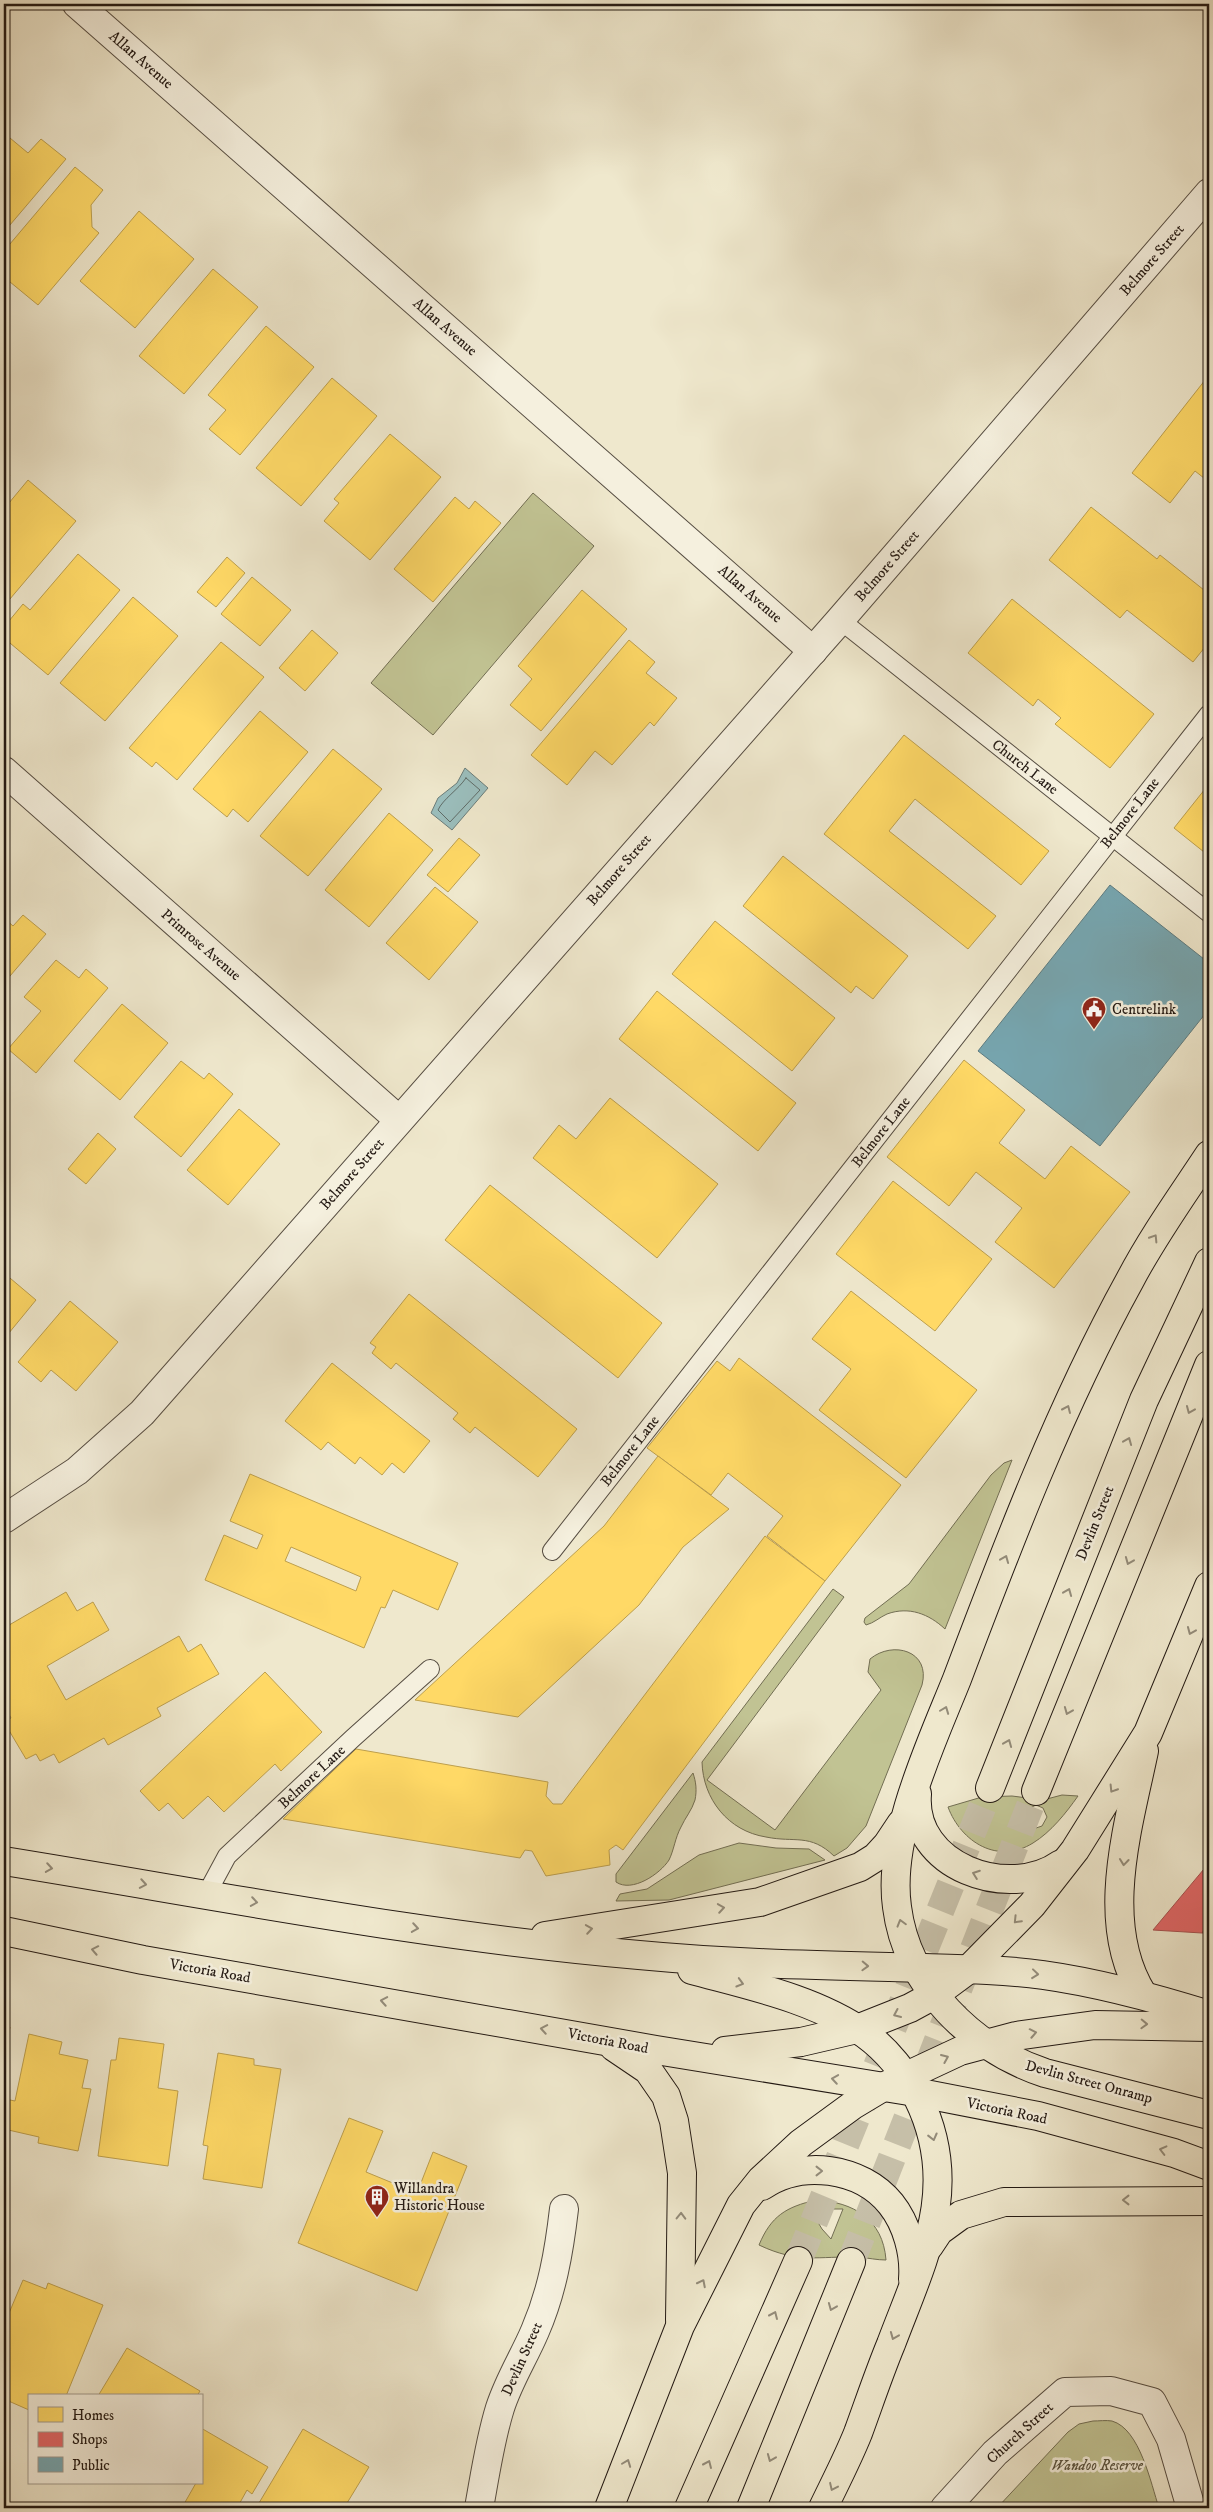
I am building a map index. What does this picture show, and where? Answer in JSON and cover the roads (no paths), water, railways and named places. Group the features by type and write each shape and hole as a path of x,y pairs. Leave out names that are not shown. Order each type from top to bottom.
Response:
{"highway":[{"path":"507,1943 760,1902 838,1877 860,1867 887,1846 904,1818 1009,1548 1090,1358 1149,1247 1209,1155"},
{"name":"Devlin Street","path":"990,1788 1144,1400 1209,1262"},
{"path":"1036,1791 1209,1365"},
{"path":"656,2050 737,2051 766,2048 857,2030 903,2012 934,1995 969,1969 1032,1905 1075,1850 1148,1733 1209,1586"},
{"path":"1143,1995 1133,1978 1124,1951 1121,1934 1121,1884 1131,1813 1148,1733"},
{"path":"916,1788 918,1813 926,1836 941,1852 972,1874 1006,1880 1040,1876 1063,1863 1075,1850"},
{"name":"Devlin Street Onramp","path":"916,1788 897,1856 895,1879 897,1909 907,1943 918,1968 934,1995 959,2023 986,2044 1020,2064 1045,2073 1209,2115"},
{"path":"4,1861 507,1943 643,1956 798,1964 969,1969 1041,1975 1086,1982 1143,1995 1209,2015"},
{"name":"Victoria Road","path":"4,1931 143,1960 592,2037 656,2050 901,2085 1038,2116 1174,2153 1209,2166"},
{"path":"643,1956 778,1994 815,2008 857,2030 873,2041 901,2085 925,2113 938,2158 938,2205 928,2248 857,2434 823,2508"},
{"path":"610,2508 680,2326 735,2218 742,2205 761,2180 801,2143 853,2105 901,2085 960,2051 1055,2029 1095,2025 1209,2027"},
{"path":"592,2037 623,2051 648,2070 666,2096 674,2121 682,2173 680,2326"},
{"path":"735,2218 756,2191 773,2179 786,2174 800,2171 826,2170 857,2179 891,2204 902,2223 913,2262 912,2291"},
{"path":"928,2248 939,2230 961,2215 1004,2202 1209,2201"},
{"path":"689,2508 798,2261"},
{"path":"751,2508 850,2262"}],"street":[{"name":"Allan Avenue","path":"77,4 813,651"},
{"name":"Belmore Street","path":"4,1519 77,1471 142,1412 813,651 1209,193"},
{"name":"Primrose Avenue","path":"4,770 399,1120"},
{"name":"Devlin Street","path":"478,2508 500,2406 515,2369 535,2332 550,2293 559,2252 564,2209"},
{"name":"Church Street","path":"945,2508 995,2453 1065,2392 1112,2391 1152,2402 1171,2439 1191,2508"}],"lane":[{"name":"Church Lane","path":"840,620 1209,913"},
{"name":"Belmore Lane","path":"552,1551 1209,714"},
{"name":"Belmore Lane","path":"206,1895 227,1856 430,1669"}],"water":[{"path":"465,768 488,788 452,830 431,813 438,798 457,783"}],"tunnel":[{"path":"798,2261 990,1788"},
{"path":"851,2262 1036,1791"}],"place":[{"name":"Centrelink","path":"1094,1030"},
{"name":"Willandra Historic House","path":"377,2218"}],"park label":[{"name":"Wandoo Reserve","path":"1097,2465"}]}
